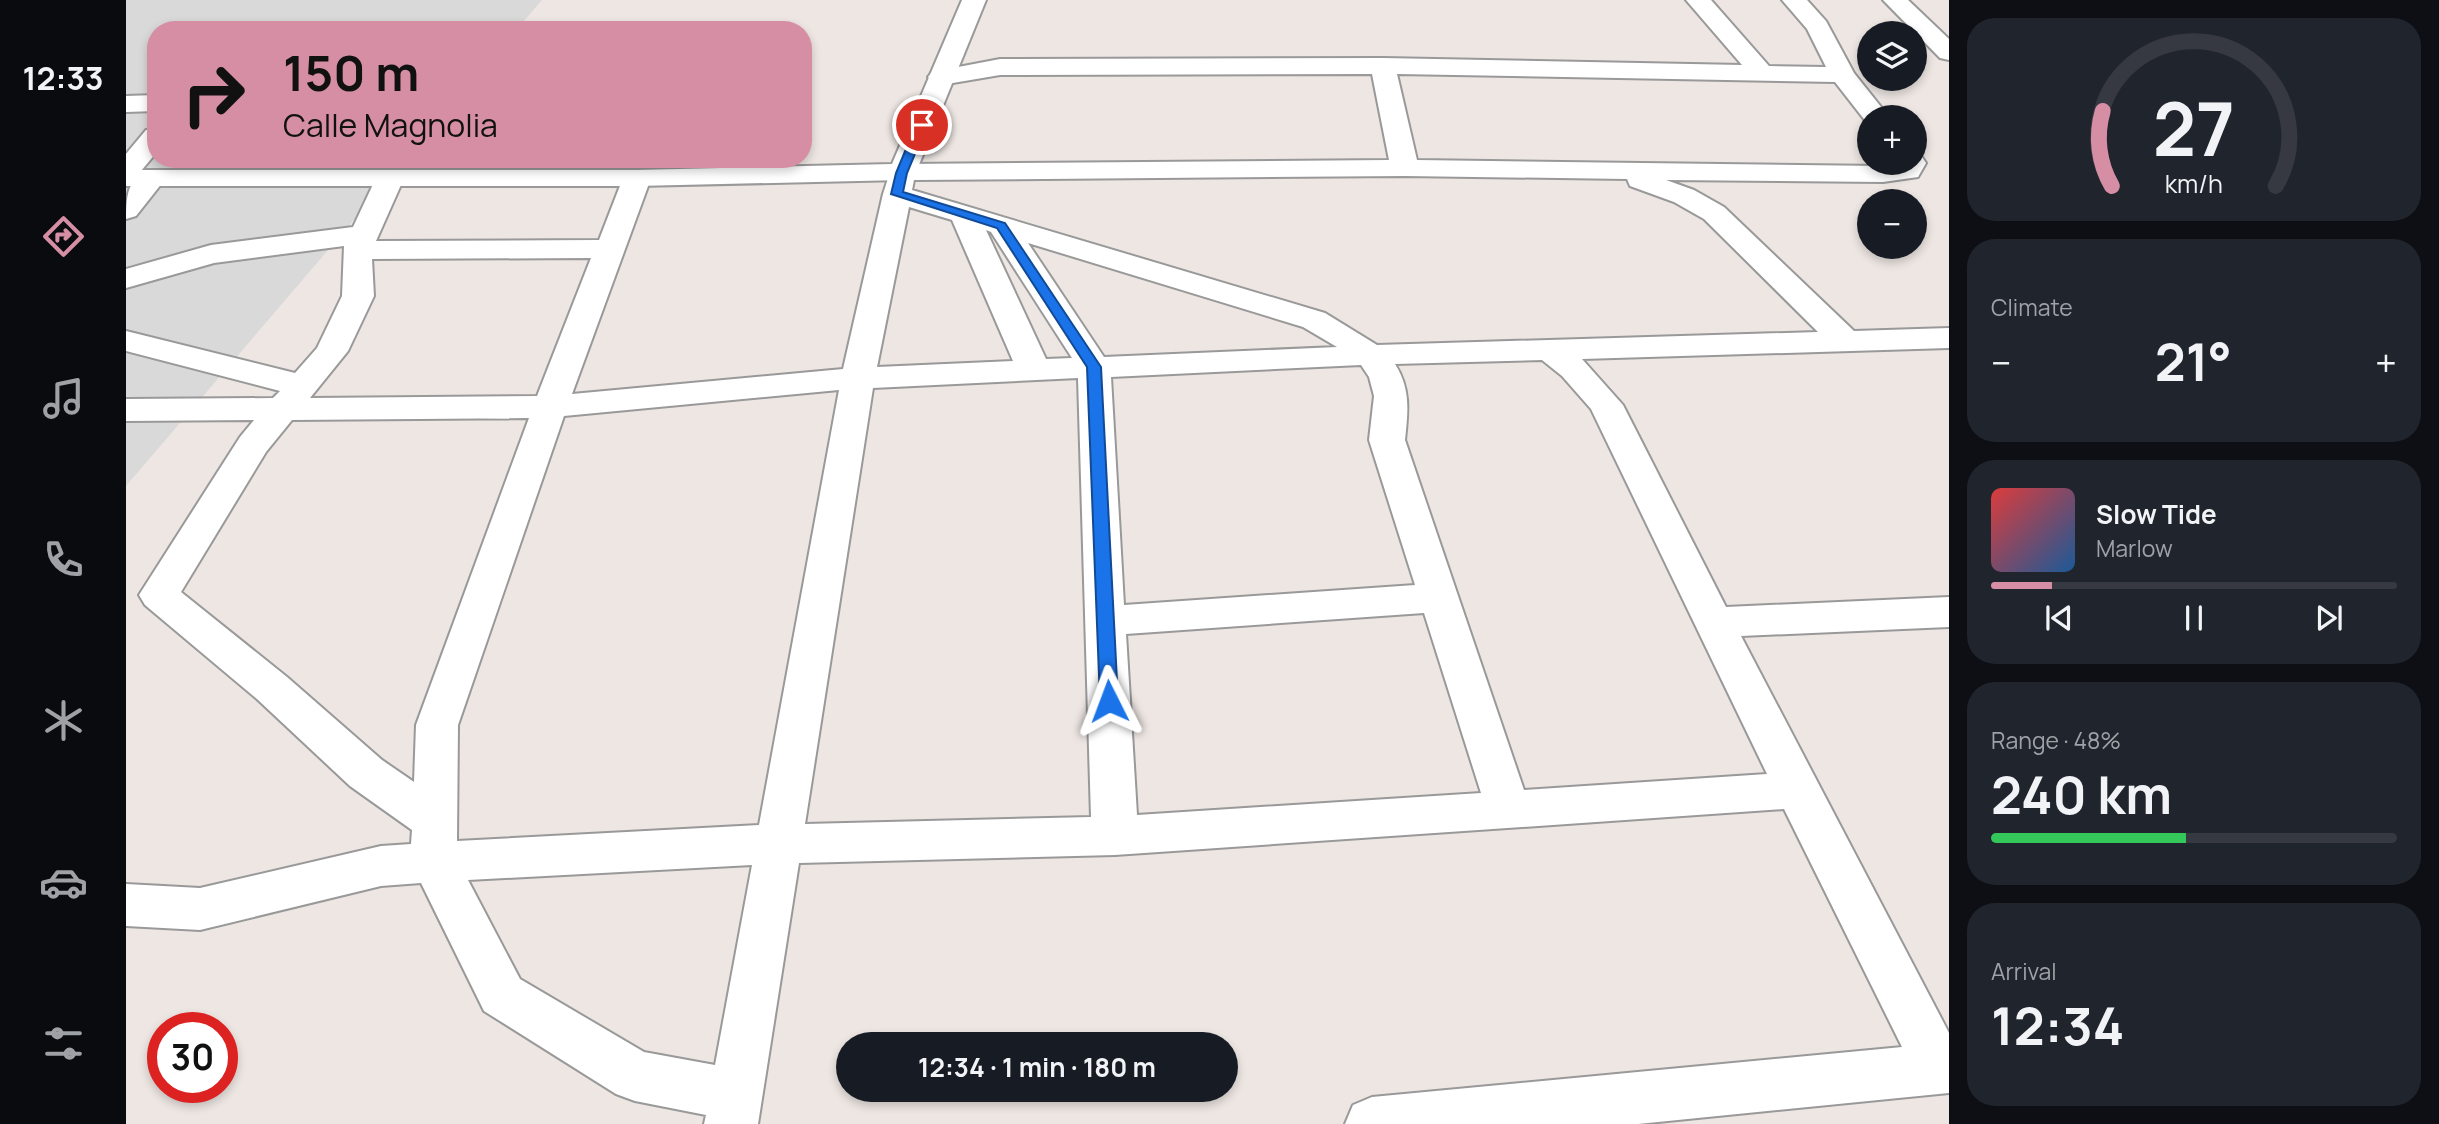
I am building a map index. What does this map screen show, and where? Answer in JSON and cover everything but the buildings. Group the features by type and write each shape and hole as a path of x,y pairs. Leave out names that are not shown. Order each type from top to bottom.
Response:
{"street":[{"path":"390,178 361,242 358,296 332,352 251,445 159,595 272,688 434,841 502,995 635,1076 733,1109 858,378 899,183 974,0"},
{"path":"1698,0 1762,74"},
{"path":"1794,0 1818,26 1842,75 1866,105"},
{"path":"1895,0 1949,53"},
{"path":"942,77 1000,67 1383,66 1842,75"},
{"path":"1383,66 1405,168"},
{"path":"126,104 147,103"},
{"path":"126,210 135,176 147,153"},
{"path":"135,176 637,178 899,183 1405,168 1857,174"},
{"path":"1631,171 1644,183 1684,196 1714,213 1845,340"},
{"path":"434,841 437,725 550,407 637,178"},
{"path":"899,183 964,214 1314,320 1371,355 1390,387 1391,407 1387,440 1509,811"},
{"path":"964,214 1034,370"},
{"path":"1001,225 1094,367 1115,836"},
{"path":"126,279 211,254 361,242 610,249"},
{"path":"126,410 293,398 550,407 858,378 1371,355 1553,352 1949,338"},
{"path":"126,341 293,398"},
{"path":"1372,1124 1945,1069 1797,790 1606,405 1574,369 1553,352"},
{"path":"1105,621 1439,598"},
{"path":"1713,622 1949,612"},
{"path":"126,905 200,909 381,866 434,841 779,845 1115,836 1797,790"}],"shaded area":[{"path":"126,0 542,0 524,21 147,21 147,168 398,168 126,486"}],"route":[{"path":"922,125 902,173 897,194 1001,225 1094,367 1109,701"}]}
